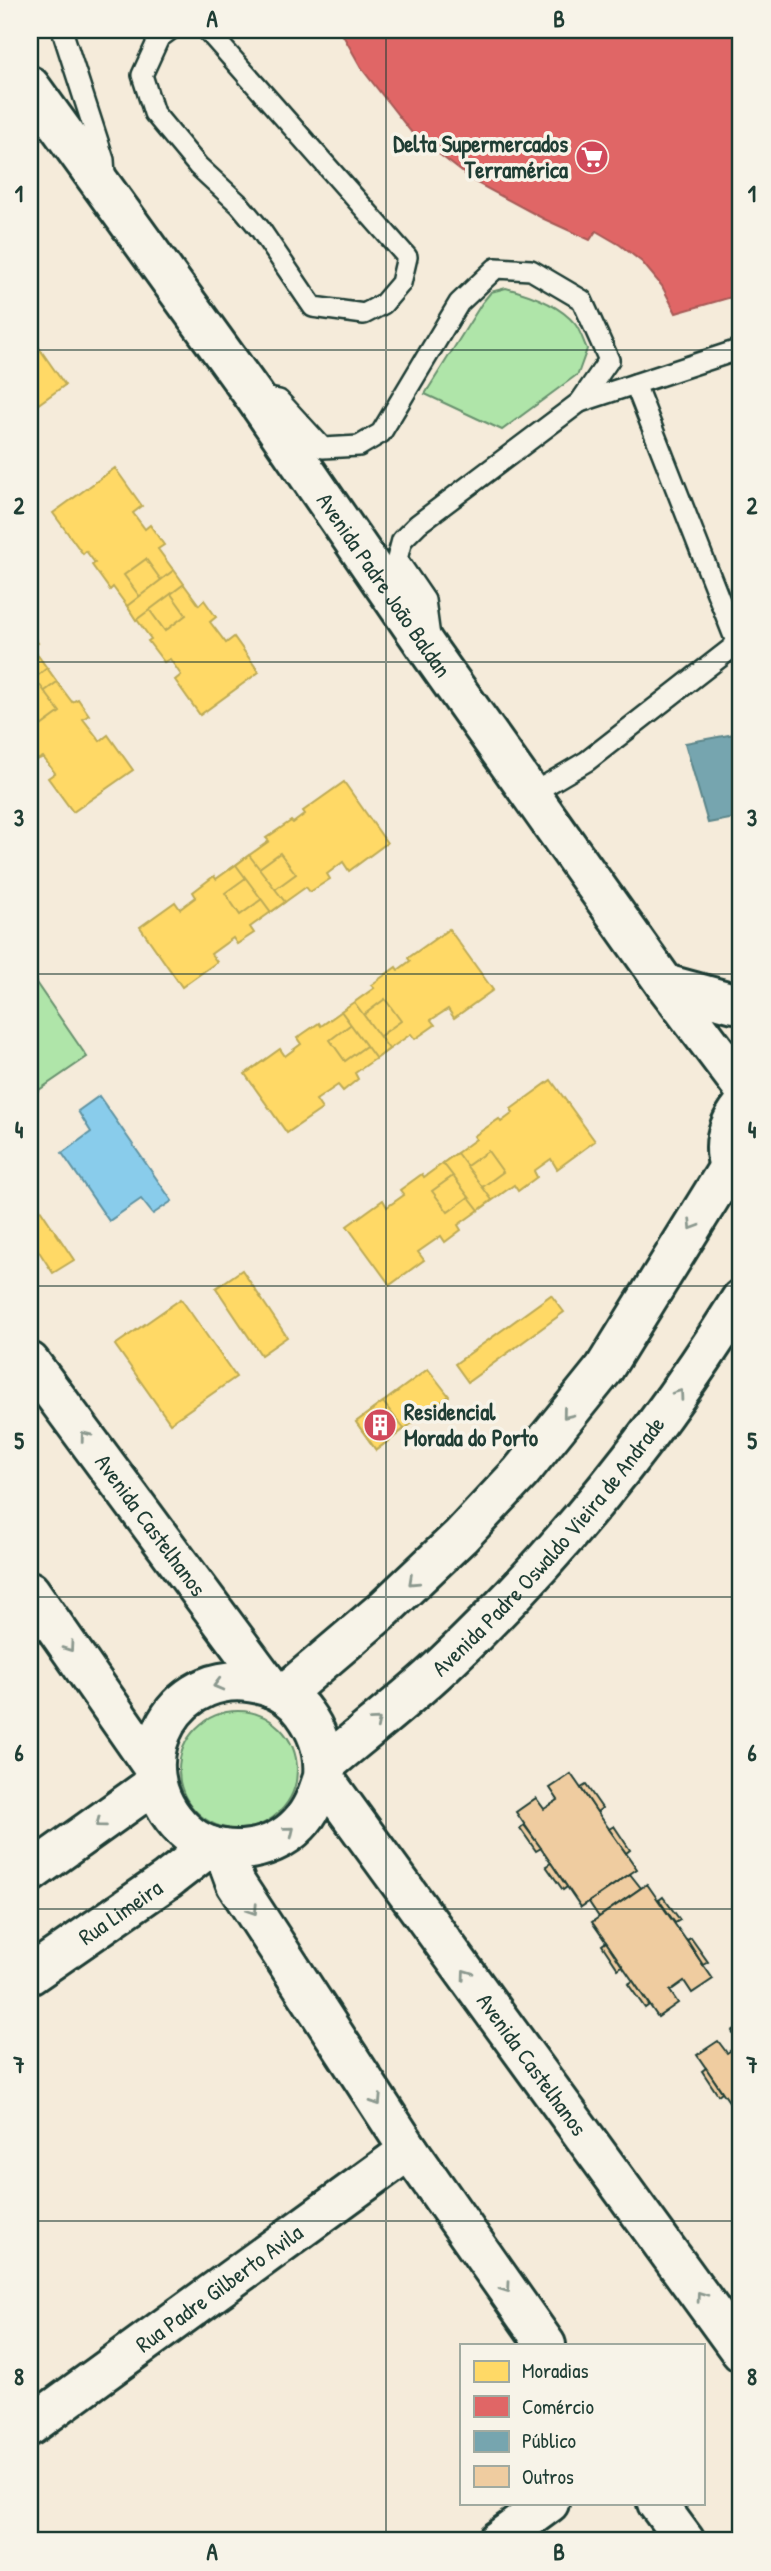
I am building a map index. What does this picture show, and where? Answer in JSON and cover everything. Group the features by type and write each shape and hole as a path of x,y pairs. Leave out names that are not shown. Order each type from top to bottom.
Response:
{"street":[{"name":"Avenida Padre João Baldan","path":"30,86 254,396 432,655 665,984 741,1085"},
{"path":"665,984 734,1003 741,1000"},
{"path":"323,1772 315,1803 299,1825 281,1839 259,1848 236,1851 217,1848 188,1834 170,1817 159,1795 155,1776 157,1744 165,1724 179,1706 200,1690 225,1682 251,1682 277,1691 383,1609 461,1536 521,1472 604,1369 735,1177 725,1152 726,1136 731,1122 741,1108"},
{"name":"Avenida Padre Oswaldo Vieira de Andrade","path":"323,1772 441,1668 559,1546 643,1443 699,1365 741,1299"},
{"name":"Avenida Castelhanos","path":"30,1362 277,1691 298,1705 314,1726 323,1751 323,1772 741,2352"},
{"path":"30,1591 155,1776"},
{"path":"30,1873 155,1776"},
{"path":"217,1848 236,1884 410,2151 545,2344"},
{"name":"Rua Limeira","path":"30,1975 217,1848"},
{"name":"Rua Padre Gilberto Avila","path":"30,2426 410,2151"},
{"path":"497,2541 548,2504"},
{"path":"658,2504 685,2541"}],"lane":[{"path":"62,30 104,160 106,193"},
{"path":"170,30 159,38 142,75 154,113 198,166 240,205 313,307 363,314 383,304 401,283 407,257 207,30"},
{"path":"254,396 279,400 323,448 359,446 381,433 459,303 496,268 531,270 582,300 609,360 580,402 418,524 402,540 397,559 425,600 432,655"},
{"path":"580,402 741,349"},
{"path":"531,794 587,761 739,643 635,384"}],"green space":[{"path":"506,288 534,297 561,311 577,326 587,349 578,374 502,430 425,394 482,303 491,292"},
{"path":"30,974 87,1057 30,1096"},
{"path":"238,1711 261,1715 280,1728 293,1747 297,1770 293,1793 280,1812 261,1825 238,1829 215,1825 196,1812 183,1793 179,1770 183,1747 196,1728 215,1715"}],"water":[{"path":"99,1096 172,1201 153,1214 141,1199 109,1221 62,1153 91,1132 78,1111"}],"building: Moradias":[{"path":"30,335 65,385 30,410"},
{"path":"115,468 142,506 133,513 145,529 150,525 164,545 158,549 199,605 204,600 216,617 210,622 226,643 234,637 259,672 200,715 175,680 181,675 170,659 164,662 148,641 151,639 113,587 110,590 92,565 95,563 86,551 83,554 53,513"},
{"path":"146,559 186,615 165,631 124,575"},
{"path":"174,570 184,584 136,620 127,606"},
{"path":"30,632 38,643 32,647 72,702 78,699 89,715 83,719 100,741 108,735 133,770 73,812 48,778 55,773 43,757 37,760 30,750"},
{"path":"47,668 57,682 30,702 30,682"},
{"path":"30,672 60,712 38,728 30,717"},
{"path":"344,782 387,843 349,871 343,862 327,874 330,879 310,892 306,887 250,927 254,933 237,944 233,938 211,954 217,962 182,987 140,927 175,902 180,909 196,897 193,892 269,841 266,838 291,821 293,823 305,814 303,811"},
{"path":"280,853 296,874 240,915 225,893"},
{"path":"249,855 285,902 271,912 236,865"},
{"path":"449,929 493,990 454,1018 448,1009 431,1020 435,1025 415,1039 411,1034 355,1073 358,1079 343,1091 338,1085 316,1100 322,1109 287,1133 245,1074 280,1049 285,1056 301,1044 297,1038 319,1023 321,1026 374,988 371,985 396,967 398,970 410,961 408,958"},
{"path":"385,999 401,1021 345,1061 330,1040"},
{"path":"354,1002 389,1049 376,1059 341,1011"},
{"path":"551,1080 595,1141 557,1169 551,1159 534,1171 537,1177 518,1191 514,1185 458,1225 461,1230 445,1242 441,1236 418,1252 424,1260 390,1285 347,1226 383,1200 387,1207 404,1195 400,1190 422,1174 424,1177 499,1119 501,1122 513,1113 511,1109"},
{"path":"488,1151 503,1172 448,1212 432,1191"},
{"path":"457,1153 492,1200 479,1210 443,1163"},
{"path":"30,1194 74,1260 53,1273 30,1238"},
{"path":"242,1270 287,1337 261,1355 216,1288"},
{"path":"551,1295 564,1312 468,1382 455,1364"},
{"path":"181,1299 236,1377 170,1423 115,1345"},
{"path":"428,1369 449,1396 376,1450 356,1422"},
{"name":"Residencial Morada do Porto","path":"383,1402 404,1429 376,1450 356,1422"}],"building: Comércio":[{"name":"Delta Supermercados Terramérica","path":"340,30 741,30 741,313 735,296 676,313 662,286 642,262 620,245 596,231 590,240 475,182 412,133 362,69"}],"building: Público":[{"path":"741,734 741,817 708,823 685,743"}],"building: Outros":[{"path":"571,1774 637,1869 581,1907 516,1812 536,1798 544,1809 558,1800 550,1788"},
{"path":"586,1785 602,1808 597,1812 581,1788"},
{"path":"524,1825 541,1848 536,1851 520,1828"},
{"path":"614,1826 630,1850 626,1853 609,1829"},
{"path":"551,1863 567,1887 563,1890 546,1866"},
{"path":"630,1874 641,1888 599,1917 589,1902"},
{"path":"647,1884 713,1979 692,1993 684,1981 670,1991 678,2003 658,2017 592,1922"},
{"path":"663,1897 680,1920 675,1923 659,1900"},
{"path":"691,1938 708,1962 703,1965 687,1940"},
{"path":"606,1942 622,1966 618,1969 602,1945"},
{"path":"633,1981 649,2005 645,2008 628,1984"},
{"path":"741,2025 741,2119 697,2055 718,2041 727,2053 740,2044 732,2031"},
{"path":"706,2068 722,2092 718,2095 702,2071"}],"place":[{"name":"Delta Supermercados Terramérica","path":"592,157"},
{"name":"Residencial Morada do Porto","path":"380,1425"}]}
